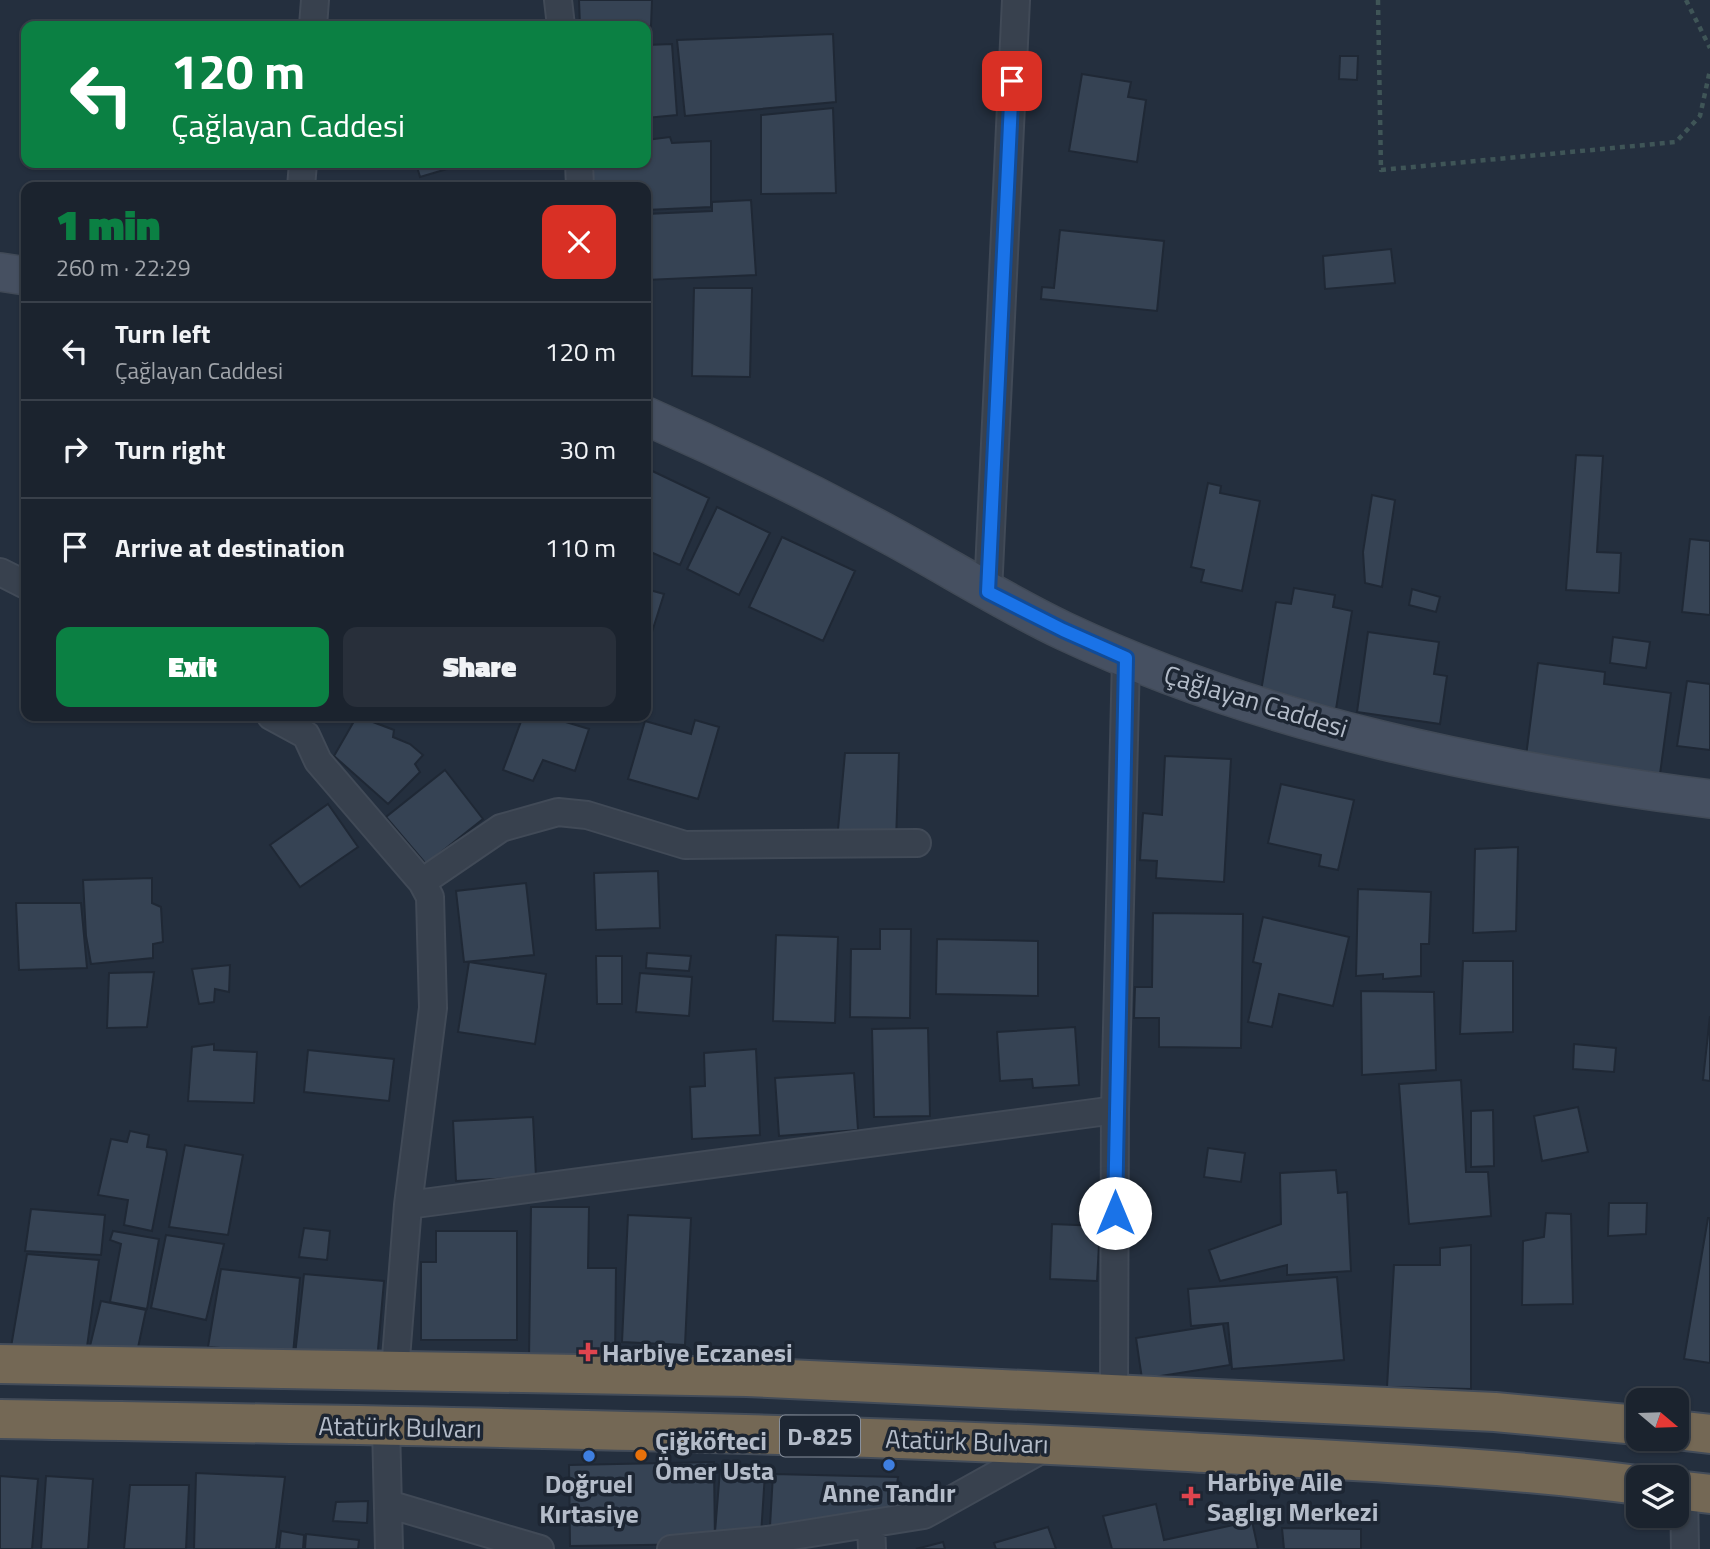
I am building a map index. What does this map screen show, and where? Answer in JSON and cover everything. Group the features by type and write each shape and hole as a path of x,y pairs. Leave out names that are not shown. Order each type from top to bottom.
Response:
{"highway":[{"name":"Atatürk Bulvarı","path":"0,1364 747,1377 1495,1412 1626,1424"},
{"path":"386,1426 396,1371"},
{"name":"Atatürk Bulvarı","path":"0,1419 806,1435 1051,1444 1453,1467 1626,1484"},
{"path":"1689,1432 1710,1434"}],"street":[{"path":"313,21 315,0"},
{"path":"558,0 560,21"},
{"path":"988,592 1016,0"},
{"path":"0,272 21,274"},
{"name":"Çağlayan Caddesi","path":"651,418 778,477 1063,630 1189,683 1435,752 1525,772 1710,799"},
{"path":"0,572 21,582"},
{"path":"1114,1394 1115,1110 1126,658"},
{"path":"309,725 318,761 422,882 429,897 433,1008 408,1205 396,1371"},
{"path":"422,882 501,828 558,811 587,815 685,845 917,843"},
{"path":"408,1205 1115,1110"},
{"path":"386,1426 389,1549"},
{"path":"671,1549 766,1540 871,1536 924,1515 1051,1444"},
{"path":"1685,1549 1690,1492"},
{"path":"388,1504 540,1549"}],"path":[{"path":"1378,0 1381,170 1676,142 1700,116 1710,70"},
{"path":"1686,0 1710,48"}],"building":[{"path":"579,0 652,0 651,26 651,21 580,21"},
{"path":"833,34 836,102 685,116 677,40"},
{"path":"672,44 677,115 651,118 651,45"},
{"path":"1340,56 1358,56 1357,80 1339,79"},
{"path":"1082,74 1131,82 1128,97 1146,100 1137,162 1069,151"},
{"path":"833,108 836,193 761,194 761,115"},
{"path":"670,137 672,143 711,141 711,207 651,210 651,182 586,182 586,168 651,168 651,139"},
{"path":"417,168 450,168 420,177"},
{"path":"751,200 756,275 651,280 651,214 712,211 712,202"},
{"path":"1060,230 1164,241 1157,311 1041,299 1042,287 1054,288"},
{"path":"1391,249 1395,283 1325,289 1323,256"},
{"path":"694,288 752,288 750,377 692,376"},
{"path":"1576,455 1603,456 1597,552 1621,553 1619,593 1566,590"},
{"path":"651,470 709,498 680,565 651,552"},
{"path":"1208,483 1221,486 1220,493 1260,501 1242,591 1201,582 1204,570 1191,567"},
{"path":"1372,495 1395,500 1382,587 1365,583 1363,552"},
{"path":"717,507 770,533 739,595 687,569"},
{"path":"782,537 855,571 823,641 749,607"},
{"path":"1690,539 1710,541 1710,615 1682,612"},
{"path":"1294,588 1335,595 1333,607 1352,611 1336,709 1260,697 1276,602 1291,604"},
{"path":"1412,589 1440,597 1436,612 1409,605"},
{"path":"651,590 664,594 651,635"},
{"path":"1368,632 1439,642 1434,674 1447,676 1440,724 1357,712"},
{"path":"1613,637 1650,642 1646,668 1610,663"},
{"path":"1538,663 1605,672 1604,684 1671,693 1660,774 1526,756"},
{"path":"1687,681 1710,684 1710,750 1677,746"},
{"path":"695,720 719,727 698,799 628,779 645,721 691,734"},
{"path":"354,721 370,721 394,730 393,737 410,744 423,755 415,764 420,772 388,804 334,756"},
{"path":"521,721 563,721 589,729 575,771 543,760 533,781 503,770"},
{"path":"845,753 899,753 896,841 837,841"},
{"path":"1165,756 1231,759 1224,882 1156,878 1157,861 1140,860 1143,813 1162,815"},
{"path":"445,770 483,819 426,864 386,817"},
{"path":"1281,784 1354,800 1338,870 1319,866 1321,855 1268,843"},
{"path":"328,804 358,847 300,887 270,845"},
{"path":"1518,847 1516,931 1473,933 1475,849"},
{"path":"658,871 660,928 596,930 594,873"},
{"path":"152,878 152,903 161,907 163,942 153,944 153,958 91,964 86,936 83,880"},
{"path":"526,883 534,955 464,962 456,891"},
{"path":"1358,889 1431,892 1429,944 1421,944 1421,976 1383,979 1383,974 1356,976"},
{"path":"16,903 81,903 87,968 19,970"},
{"path":"1153,913 1243,914 1241,1048 1159,1047 1159,1018 1134,1018 1135,987 1152,987"},
{"path":"1263,917 1349,937 1333,1006 1279,994 1272,1027 1248,1022 1261,964 1253,962"},
{"path":"880,929 911,929 910,1018 850,1017 851,949 880,949"},
{"path":"776,935 838,937 835,1023 773,1021"},
{"path":"937,939 1038,941 1038,996 936,994"},
{"path":"647,953 691,956 689,971 646,968"},
{"path":"596,956 622,956 622,1004 597,1004"},
{"path":"1463,961 1513,961 1513,1032 1460,1034"},
{"path":"469,962 546,974 535,1044 458,1032"},
{"path":"230,965 229,992 215,989 214,1002 199,1004 192,969"},
{"path":"154,972 147,1027 107,1028 109,973"},
{"path":"640,973 692,977 689,1016 636,1012"},
{"path":"1361,991 1434,992 1436,1070 1362,1075"},
{"path":"1710,1016 1710,1081 1703,1080"},
{"path":"1075,1027 1079,1085 1033,1088 1032,1079 1000,1081 997,1032"},
{"path":"928,1028 930,1116 874,1117 872,1029"},
{"path":"214,1044 214,1050 257,1052 254,1103 188,1101 192,1047"},
{"path":"1574,1044 1616,1048 1614,1072 1573,1069"},
{"path":"756,1049 760,1135 692,1139 690,1087 705,1086 704,1053"},
{"path":"308,1050 394,1059 389,1101 304,1092"},
{"path":"854,1073 858,1130 779,1136 775,1078"},
{"path":"1461,1080 1466,1172 1488,1172 1491,1216 1409,1224 1399,1084"},
{"path":"1578,1107 1588,1152 1542,1161 1534,1116"},
{"path":"1493,1110 1494,1166 1471,1167 1471,1111"},
{"path":"533,1117 536,1177 456,1181 453,1121"},
{"path":"130,1131 149,1135 147,1147 166,1150 167,1154 152,1231 124,1225 128,1200 98,1195 111,1139 127,1142"},
{"path":"185,1145 243,1155 228,1235 169,1227"},
{"path":"1208,1148 1245,1153 1241,1182 1204,1177"},
{"path":"1336,1170 1338,1193 1347,1192 1351,1271 1287,1275 1287,1265 1220,1281 1209,1250 1281,1224 1280,1173"},
{"path":"1609,1203 1647,1203 1646,1234 1608,1236"},
{"path":"531,1207 589,1207 588,1268 616,1268 615,1360 529,1359"},
{"path":"31,1209 105,1215 101,1255 25,1251"},
{"path":"1546,1213 1571,1214 1573,1304 1522,1305 1523,1241 1544,1237"},
{"path":"628,1215 691,1218 685,1345 622,1342"},
{"path":"1710,1218 1710,1363 1684,1359"},
{"path":"1052,1224 1100,1226 1097,1281 1050,1279"},
{"path":"304,1228 330,1231 327,1260 299,1257"},
{"path":"113,1231 159,1239 147,1309 110,1302 121,1244 110,1240"},
{"path":"436,1231 517,1231 517,1340 421,1340 421,1262 436,1262"},
{"path":"166,1235 224,1244 206,1320 151,1308"},
{"path":"1471,1245 1471,1389 1387,1387 1394,1265 1440,1265 1440,1248"},
{"path":"27,1254 99,1260 87,1347 11,1347"},
{"path":"221,1269 300,1278 293,1354 208,1347"},
{"path":"304,1274 384,1281 377,1361 295,1355"},
{"path":"1337,1277 1344,1360 1232,1369 1228,1323 1191,1326 1188,1289"},
{"path":"101,1301 146,1310 136,1357 90,1346"},
{"path":"1223,1324 1230,1365 1142,1379 1136,1338"},
{"path":"714,1462 715,1544 570,1546 569,1465"},
{"path":"720,1470 765,1473 761,1535 715,1532"},
{"path":"196,1473 285,1477 276,1549 194,1549"},
{"path":"773,1474 898,1477 894,1507 770,1526"},
{"path":"0,1476 38,1479 32,1549 0,1549"},
{"path":"46,1476 93,1479 88,1549 41,1549"},
{"path":"130,1485 189,1485 186,1549 124,1549"},
{"path":"368,1501 367,1523 333,1521 336,1502"},
{"path":"1156,1504 1164,1540 1252,1521 1258,1549 1112,1549 1103,1516"},
{"path":"1048,1527 1056,1549 996,1549 994,1543"},
{"path":"1282,1528 1361,1529 1361,1549 1284,1549"},
{"path":"281,1531 304,1535 303,1549 279,1549"},
{"path":"306,1534 359,1540 358,1549 305,1549"},
{"path":"943,1542 945,1549 916,1549"}],"place":[{"name":"Harbiye Eczanesi","path":"588,1352"},
{"name":"Çiğköfteci Ömer Usta","path":"641,1455"},
{"name":"Doğruel Kırtasiye","path":"589,1456"},
{"name":"Anne Tandır","path":"889,1465"},
{"name":"Harbiye Aile Saglıgı Merkezi","path":"1191,1496"}],"route":[{"path":"1012,81 988,592 1126,658 1115,1213"}]}
